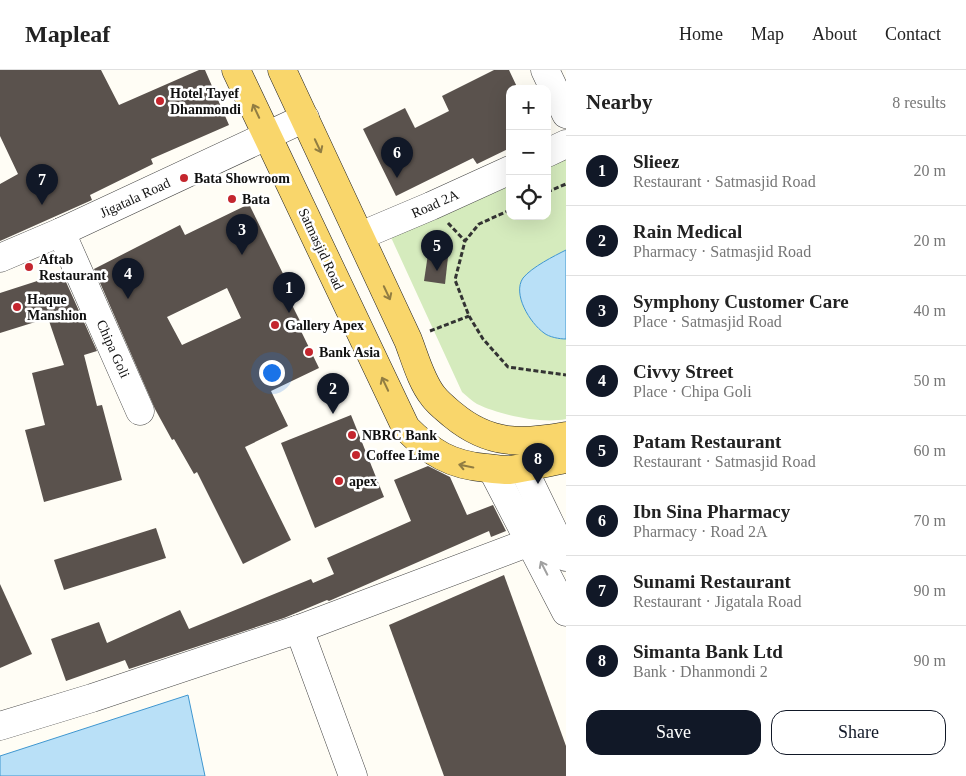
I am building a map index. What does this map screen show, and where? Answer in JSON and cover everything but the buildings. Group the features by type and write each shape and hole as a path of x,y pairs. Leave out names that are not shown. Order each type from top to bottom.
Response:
{"main road":[{"name":"Satmasjid Road","path":"236,70 406,428 421,443 439,456 457,464 492,469"},
{"path":"282,70 408,340 423,378 433,396 444,408 474,429 490,437 505,441 531,441 566,436"},
{"path":"505,441 523,468"},
{"path":"505,441 492,469 508,470 523,468 566,459"}],"street":[{"path":"545,70 566,114"},
{"name":"Jigatala Road","path":"0,258 268,137 305,118"},
{"path":"551,151 566,144"},
{"name":"Road 2A","path":"360,236 506,172"},
{"name":"Chipa Goli","path":"61,232 140,411"},
{"path":"523,468 566,557"},
{"path":"492,469 566,612"},
{"path":"0,726 92,698 299,629 530,542"},
{"path":"299,629 353,776"}],"path":[{"path":"551,190 566,184"},
{"path":"506,212 479,224 465,241 455,280 469,316 483,339 508,367 566,375"},
{"path":"408,340 469,316"}],"green space":[{"path":"566,148 566,250 532,270 523,278 520,285 521,300 533,322 549,336 566,339 566,419 545,420 521,418 486,408 475,403 462,392 389,233 506,177 506,220 551,220 551,155"}],"water":[{"path":"566,250 566,339 549,336 533,322 521,300 520,285 523,278 532,270"},
{"path":"188,695 205,776 0,776 0,756"}],"place":[{"name":"Hotel Tayef Dhanmondi","path":"160,101"},
{"name":"Bata Showroom","path":"184,178"},
{"name":"Ibn Sina Pharmacy","path":"397,178"},
{"name":"Bata","path":"232,199"},
{"name":"Sunami Restaurant","path":"42,205"},
{"name":"Symphony Customer Care","path":"242,255"},
{"name":"Aftab Restaurant","path":"29,267"},
{"name":"Patam Restaurant","path":"437,271"},
{"name":"Civvy Street","path":"128,299"},
{"name":"Haque Manshion","path":"17,307"},
{"name":"Slieez","path":"289,313"},
{"name":"Gallery Apex","path":"275,325"},
{"name":"Bank Asia","path":"309,352"},
{"name":"Rain Medical","path":"333,414"},
{"name":"NBRC Bank","path":"352,435"},
{"name":"Coffee Lime","path":"356,455"},
{"name":"apex","path":"339,481"},
{"name":"Simanta Bank Ltd","path":"538,484"}]}
